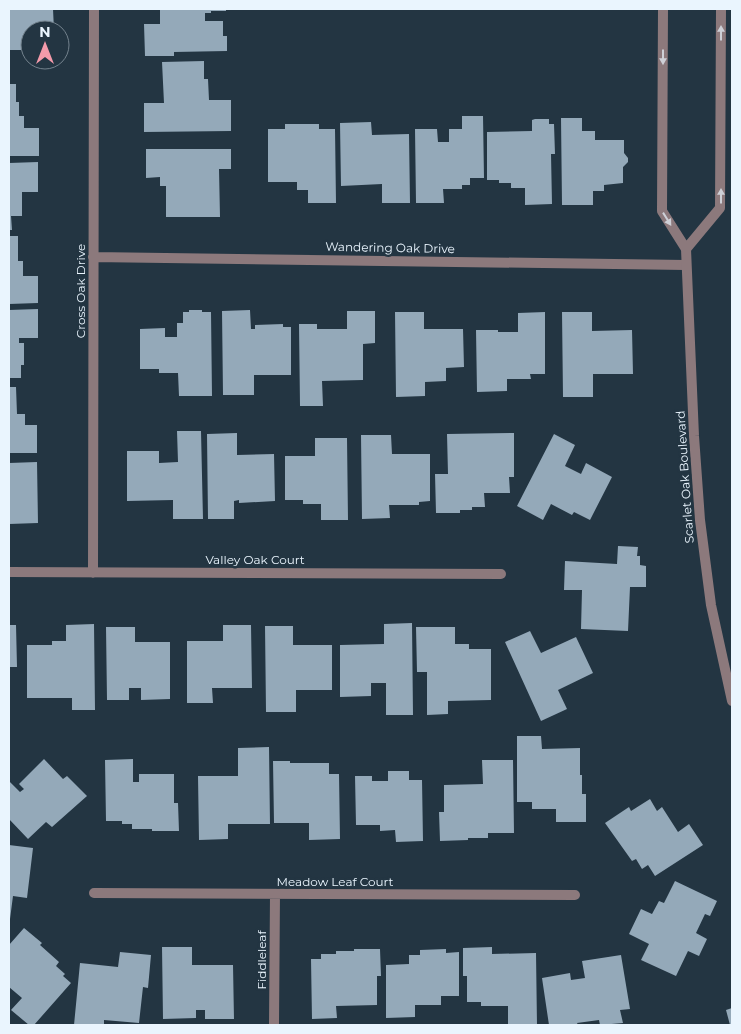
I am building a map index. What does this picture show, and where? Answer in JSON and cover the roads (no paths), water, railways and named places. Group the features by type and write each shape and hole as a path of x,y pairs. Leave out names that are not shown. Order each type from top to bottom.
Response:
{"street":[{"name":"Cross Oak Drive","path":"92,572 94,9"},
{"path":"663,9 662,211 686,249 720,208 721,9"},
{"name":"Scarlet Oak Boulevard","path":"686,249 694,436 700,520 711,605 732,701"},
{"name":"Wandering Oak Drive","path":"94,257 686,265"},
{"name":"Valley Oak Court","path":"9,572 501,574"},
{"name":"Meadow Leaf Court","path":"94,894 575,895"},
{"name":"Fiddleleaf","path":"274,894 274,1025"}]}
